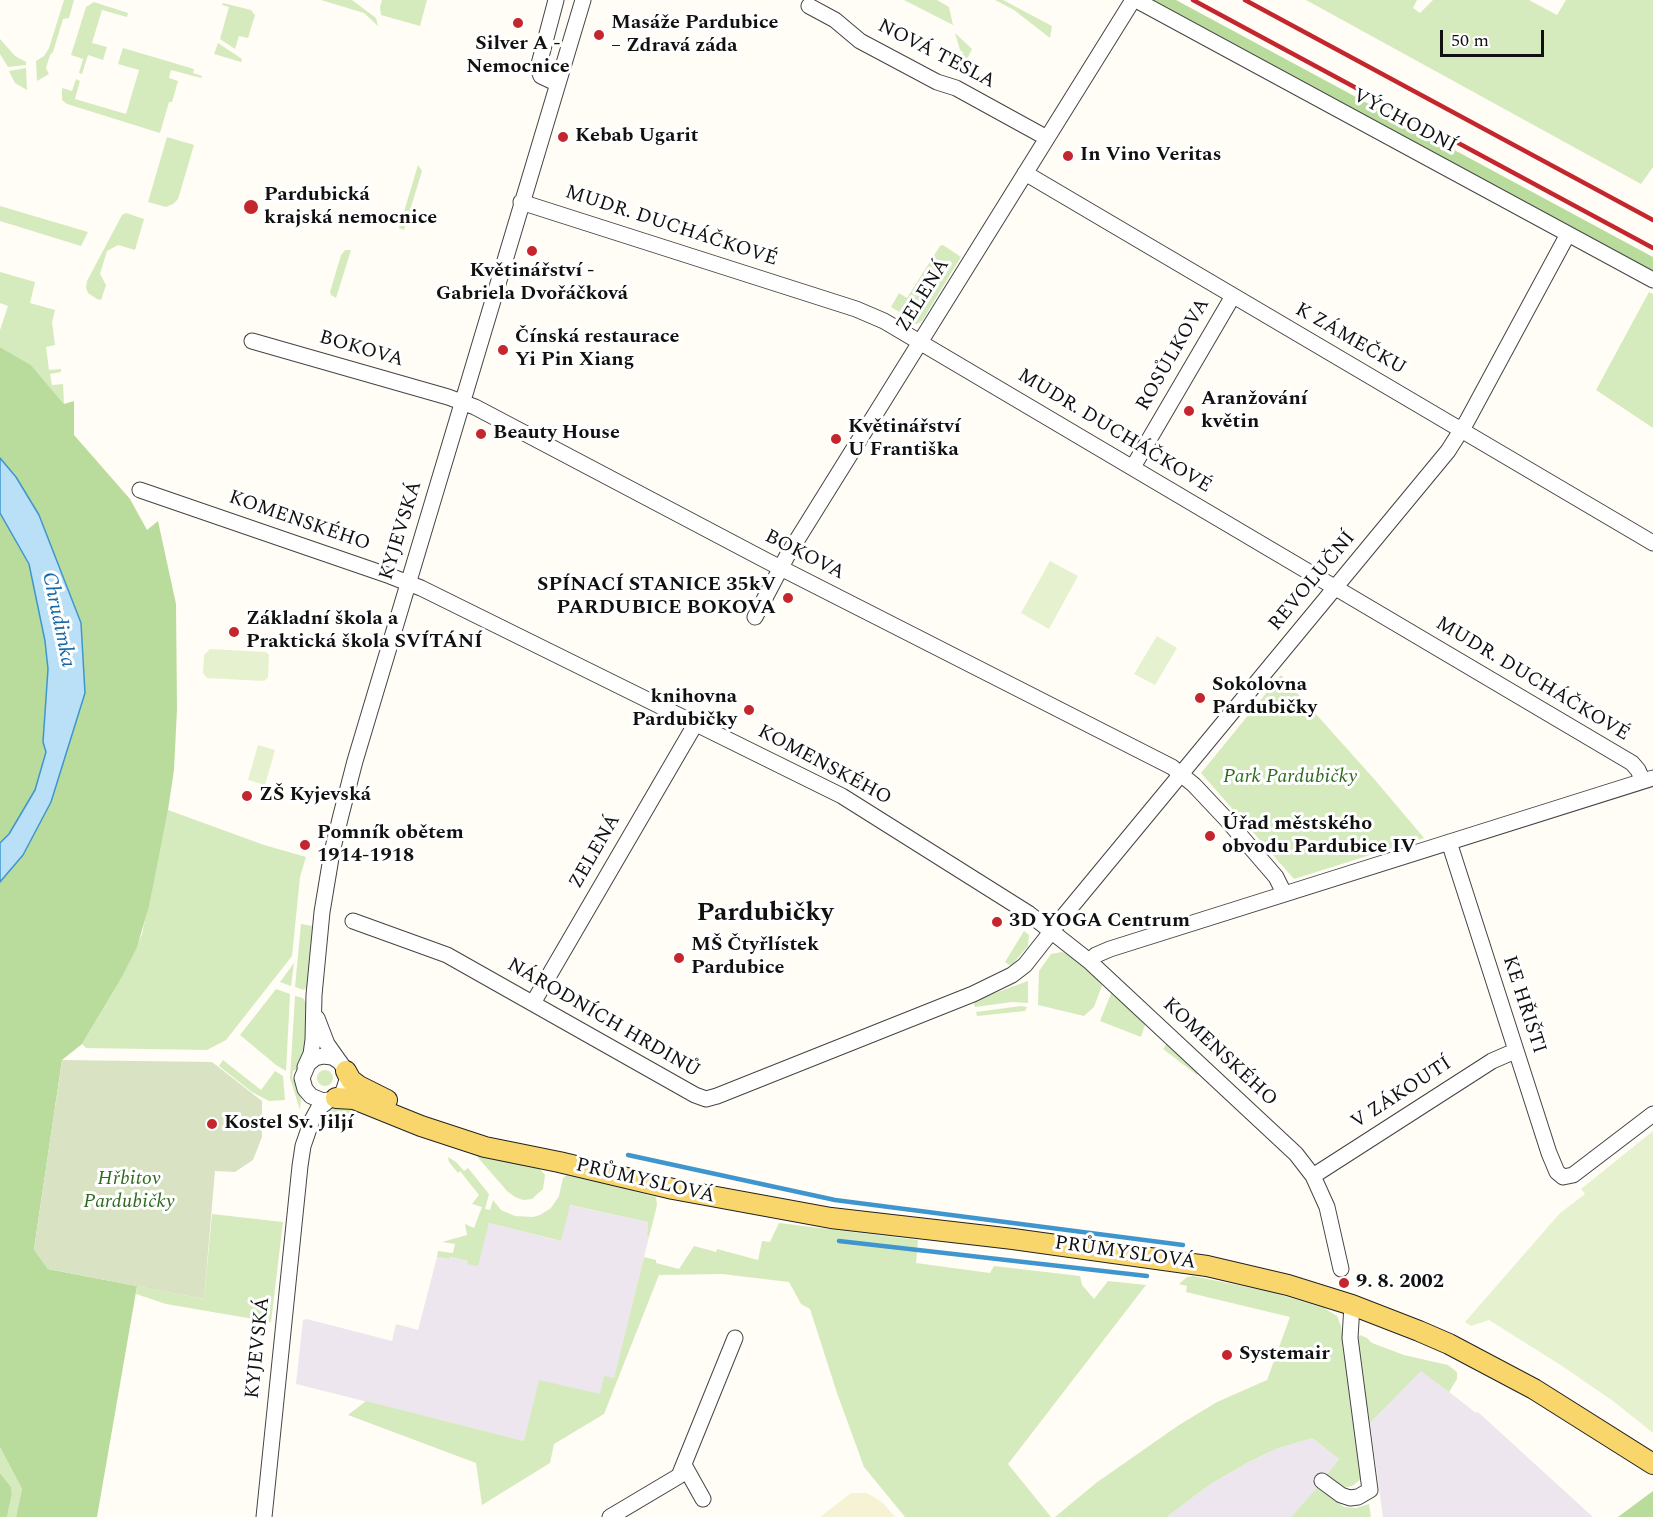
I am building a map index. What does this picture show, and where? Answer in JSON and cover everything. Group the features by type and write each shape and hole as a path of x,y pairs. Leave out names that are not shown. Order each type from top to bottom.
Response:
{"main road":[{"name":"PRŮMYSLOVÁ","path":"343,1067 358,1086 428,1119 558,1162"},
{"name":"PRŮMYSLOVÁ","path":"332,1099 354,1099 484,1148 558,1162 673,1189 831,1218 1083,1248 1207,1266 1298,1287 1419,1331 1482,1361 1587,1421 1653,1464"}],"street":[{"path":"556,0 539,63 539,72 544,79 558,84"},
{"name":"KYJEVSKÁ","path":"305,1068 312,1047 314,995 322,912 332,852 355,761 583,0"},
{"name":"ZELENÁ","path":"755,617 782,568 1134,0"},
{"name":"VÝCHODNÍ","path":"1134,0 1653,280"},
{"name":"NOVÁ TESLA","path":"809,6 835,20 860,41 937,82 956,88 1047,138"},
{"path":"546,39 570,46"},
{"name":"K ZÁMEČKU","path":"1025,173 1653,543"},
{"name":"MUDR. DUCHÁČKOVÉ","path":"521,202 875,317 921,342 1632,763 1648,780"},
{"name":"REVOLUČNÍ","path":"1052,930 1448,451 1462,430 1568,234"},
{"name":"ROSŮLKOVA","path":"1132,467 1233,296"},
{"name":"BOKOVA","path":"252,341 462,402 1182,774 1227,820 1276,877 1284,893"},
{"name":"KOMENSKÉHO","path":"140,490 408,583 842,796 1052,930 1089,961 1282,1140 1313,1176 1330,1220 1341,1269"},
{"name":"ZELENÁ","path":"533,1003 696,723"},
{"path":"1089,961 1110,948 1648,780"},
{"name":"KE HŘIŠTI","path":"1449,842 1515,1051 1557,1172 1563,1177 1577,1172 1653,1114"},
{"name":"NÁRODNÍCH HRDINŮ","path":"353,921 447,955 695,1095 706,1099 986,988 1012,975 1025,965 1052,930"},
{"name":"KYJEVSKÁ","path":"314,995 321,1029 327,1044 343,1067"},
{"name":"V ZÁKOUTÍ","path":"1313,1176 1492,1061 1515,1051"},
{"path":"332,1057 343,1067 346,1084 343,1092 332,1099 319,1100 311,1096 303,1085 302,1078 305,1068 315,1058 332,1057"},
{"name":"KYJEVSKÁ","path":"297,1183 299,1139 306,1099 303,1085"},
{"name":"KYJEVSKÁ","path":"264,1517 301,1156 308,1129 318,1109 332,1099"},
{"path":"1322,1481 1341,1495 1350,1498 1358,1497 1370,1490 1350,1338 1352,1305"},
{"path":"610,1517 679,1476 735,1338"},
{"path":"684,1465 703,1499"}],"shaded area":[{"path":"569,1205 648,1222 647,1236 649,1237 614,1379 600,1394 524,1441 296,1384 303,1320 307,1319 392,1341 396,1324 418,1330 437,1257 468,1261 467,1264 489,1223 560,1241"},
{"path":"1421,1370 1476,1413 1478,1412 1593,1517 1383,1517 1370,1423"},
{"path":"1312,1438 1339,1459 1312,1495 1291,1517 1167,1517 1209,1485 1249,1462 1276,1449"},
{"path":"851,1493 866,1493 874,1497 883,1503 895,1517 820,1517"}],"green space":[{"path":"64,0 74,0 69,18 63,19 53,52 50,55 46,68 49,74 37,81 36,61 44,56 49,48"},
{"path":"321,0 352,0 376,18 378,26 364,13"},
{"path":"382,0 427,0 420,26 381,15"},
{"path":"904,0 937,0 949,7 953,25"},
{"path":"995,0 1003,0 1052,26 1050,38 1014,10"},
{"path":"1148,0 1176,0 1653,257 1653,271"},
{"path":"1306,0 1417,0 1413,8 1420,13 1433,0 1529,0 1557,15 1566,0 1653,0 1653,167 1641,184"},
{"path":"94,2 128,13 127,17 102,10 92,43 107,47 103,60 88,55 82,74 79,73 83,59 71,55 86,7"},
{"path":"223,3 251,10 255,15 248,38 239,36 235,49 220,39 229,7 222,5"},
{"path":"955,33 972,49 965,63 962,54 964,53 960,50"},
{"path":"0,39 15,56 26,62 26,65 8,67 0,54"},
{"path":"218,43 242,59 241,62 214,54"},
{"path":"123,48 194,69 193,73 202,76 201,78 171,70 169,78 178,81 160,133 67,104 62,100 62,88 72,91 76,79 80,81 75,99 126,114 139,70 118,64"},
{"path":"26,68 27,90 15,83 9,71"},
{"path":"167,137 194,145 178,199 166,207 148,202"},
{"path":"418,165 422,171 404,230 399,228"},
{"path":"0,206 88,232 81,246 0,221"},
{"path":"126,213 144,219 135,250 118,245 107,251 100,274 106,285 101,300 97,299 88,293 87,281 122,215"},
{"path":"943,245 961,257 922,321 917,324 911,323 902,317 903,314 891,307 899,293 907,298 940,246"},
{"path":"345,250 351,250 336,298 330,292 341,255"},
{"path":"0,272 35,282 30,303 55,310 52,322 55,345 46,347 49,370 61,369 61,372 50,374 52,385 63,384 64,404 31,365 0,347 0,330 8,306 0,303"},
{"path":"1649,292 1653,294 1653,428 1596,390"},
{"path":"0,347 31,365 64,404 74,401 74,435 130,499 147,530 158,521 176,604 177,709 174,770 149,906 137,947 122,977 82,1044 62,1060 34,1249 48,1269 137,1286 97,1517 16,1517 22,1489 0,1447 0,882 23,855 85,693 81,623 39,515 16,477 0,458"},
{"path":"0,513 29,564 45,641 48,669 43,742 46,752 35,790 9,834 0,843"},
{"path":"1050,561 1078,576 1049,629 1021,613"},
{"path":"1157,636 1177,648 1155,685 1134,674"},
{"path":"210,649 266,652 269,655 268,678 264,681 207,678 203,673 204,655"},
{"name":"Park Pardubičky","path":"1281,675 1424,838 1294,879 1201,773"},
{"path":"258,745 275,750 265,785 248,780"},
{"path":"168,810 264,845 306,857 300,877 292,956 226,1040 207,1050 86,1048 82,1044 122,977 142,934"},
{"path":"301,924 313,926 307,987 304,990 295,987"},
{"path":"1024,931 1029,935 1028,946 1011,966 1005,962"},
{"path":"1062,952 1071,956 1103,983 1094,1007 1084,1016 1038,1005 1039,971 1051,954"},
{"path":"294,963 291,986 280,982"},
{"path":"1028,981 1028,1003 1012,1002 975,1007 973,1001"},
{"path":"276,989 290,994 286,1071 240,1035"},
{"path":"1112,991 1146,1022 1141,1037 1100,1021"},
{"path":"295,996 303,998 306,1003 307,1046 298,1069 293,1071 292,1078 298,1086 301,1099 300,1110 290,1078"},
{"path":"1027,1007 1025,1011 977,1016 976,1012"},
{"path":"1167,1043 1199,1073 1197,1075 1163,1049"},
{"name":"Hřbitov Pardubičky","path":"62,1060 212,1062 262,1101 262,1137 253,1160 235,1172 215,1171 204,1299 48,1269 34,1249"},
{"path":"223,1060 261,1090 275,1071 283,1076 285,1100 269,1101 252,1092 219,1066"},
{"path":"322,1070 328,1070 333,1078 331,1084 322,1086 317,1081 317,1075"},
{"path":"336,1108 352,1110 343,1121 319,1116"},
{"path":"1653,1131 1653,1433 1613,1401 1489,1320 1471,1326 1465,1322 1560,1213 1585,1194 1581,1189"},
{"path":"474,1153 539,1168 545,1175 543,1189 532,1199 523,1200 515,1197"},
{"path":"448,1157 464,1171 468,1168 489,1194 485,1209 490,1210 493,1200 501,1210 515,1216 533,1217 551,1208 559,1196 563,1178 568,1174 656,1197 657,1205 649,1237 647,1236 648,1222 570,1205 561,1241 489,1223 478,1266 450,1257 449,1259 437,1257 438,1251 453,1253 455,1244 442,1242 467,1235 465,1224 474,1228 482,1207 472,1204 479,1195 460,1171 458,1173 449,1162"},
{"path":"212,1214 283,1222 271,1322 166,1304 136,1294 137,1286 204,1299"},
{"path":"779,1223 918,1240 916,1263 990,1273 994,1266 1080,1276 1082,1285 1094,1299 1108,1281 1146,1285 1008,1464 1051,1517 905,1517 864,1467 810,1309 801,1304 789,1282 722,1274 659,1275 604,1414 554,1444 550,1463 482,1505 476,1463 348,1415 366,1401 524,1441 539,1380 600,1394 604,1376 614,1378 644,1257 679,1269 694,1246 716,1252 717,1249 758,1260 762,1241 770,1242"},
{"path":"1193,1276 1271,1292 1324,1308 1337,1316 1341,1326 1362,1471 1360,1480 1352,1486 1342,1488 1326,1476 1339,1459 1312,1438 1276,1449 1249,1462 1209,1485 1167,1517 1055,1517 1096,1483 1179,1425 1217,1402 1267,1380 1290,1317 1186,1292 1187,1286 1179,1284 1187,1277"},
{"path":"1360,1335 1372,1343 1404,1355 1448,1365 1457,1372 1457,1379 1449,1392 1421,1371 1370,1423 1356,1339"},
{"path":"0,1447 22,1489 16,1517 7,1517 12,1494 11,1487 0,1473"},
{"path":"0,1473 11,1487 12,1494 7,1517 0,1517"},
{"path":"1317,1488 1344,1507 1356,1508 1369,1504 1371,1517 1291,1517"},
{"path":"1653,1491 1653,1517 1618,1517"}],"water":[{"name":"Chrudimka","path":"0,458 16,477 39,515 81,623 85,693 51,802 23,855 0,882 0,843 9,834 35,790 46,752 43,742 48,669 45,641 29,564 0,513"}],"waterway":[{"path":"628,1155 835,1200 1183,1245"},
{"path":"839,1241 1147,1276"}],"railway":[{"path":"1193,0 1653,248"},
{"path":"1245,0 1653,220"}],"place":[{"name":"Silver A - Nemocnice","path":"518,23"},
{"name":"Masáže Pardubice – Zdravá záda","path":"599,35"},
{"name":"Kebab Ugarit","path":"563,137"},
{"name":"In Vino Veritas","path":"1068,156"},
{"name":"Pardubická krajská nemocnice","path":"251,207"},
{"name":"Květinářství - Gabriela Dvořáčková","path":"532,251"},
{"name":"Čínská restaurace Yi Pin Xiang","path":"503,350"},
{"name":"Aranžování květin","path":"1189,411"},
{"name":"Beauty House","path":"481,434"},
{"name":"Květinářství U Františka","path":"836,439"},
{"name":"SPÍNACÍ STANICE 35kV PARDUBICE BOKOVA","path":"788,598"},
{"name":"Základní škola a Praktická škola SVÍTÁNÍ","path":"234,632"},
{"name":"Sokolovna Pardubičky","path":"1200,698"},
{"name":"knihovna Pardubičky","path":"749,710"},
{"name":"ZŠ Kyjevská","path":"247,796"},
{"name":"Úřad městského obvodu Pardubice IV","path":"1210,836"},
{"name":"Pomník obětem 1914-1918","path":"305,845"},
{"name":"3D YOGA Centrum","path":"997,922"},
{"name":"MŠ Čtyřlístek Pardubice","path":"679,958"},
{"name":"Kostel Sv. Jiljí","path":"212,1124"},
{"name":"9. 8. 2002","path":"1344,1283"},
{"name":"Systemair","path":"1227,1355"}],"district":[{"name":"Pardubičky","path":"765,915"}]}
